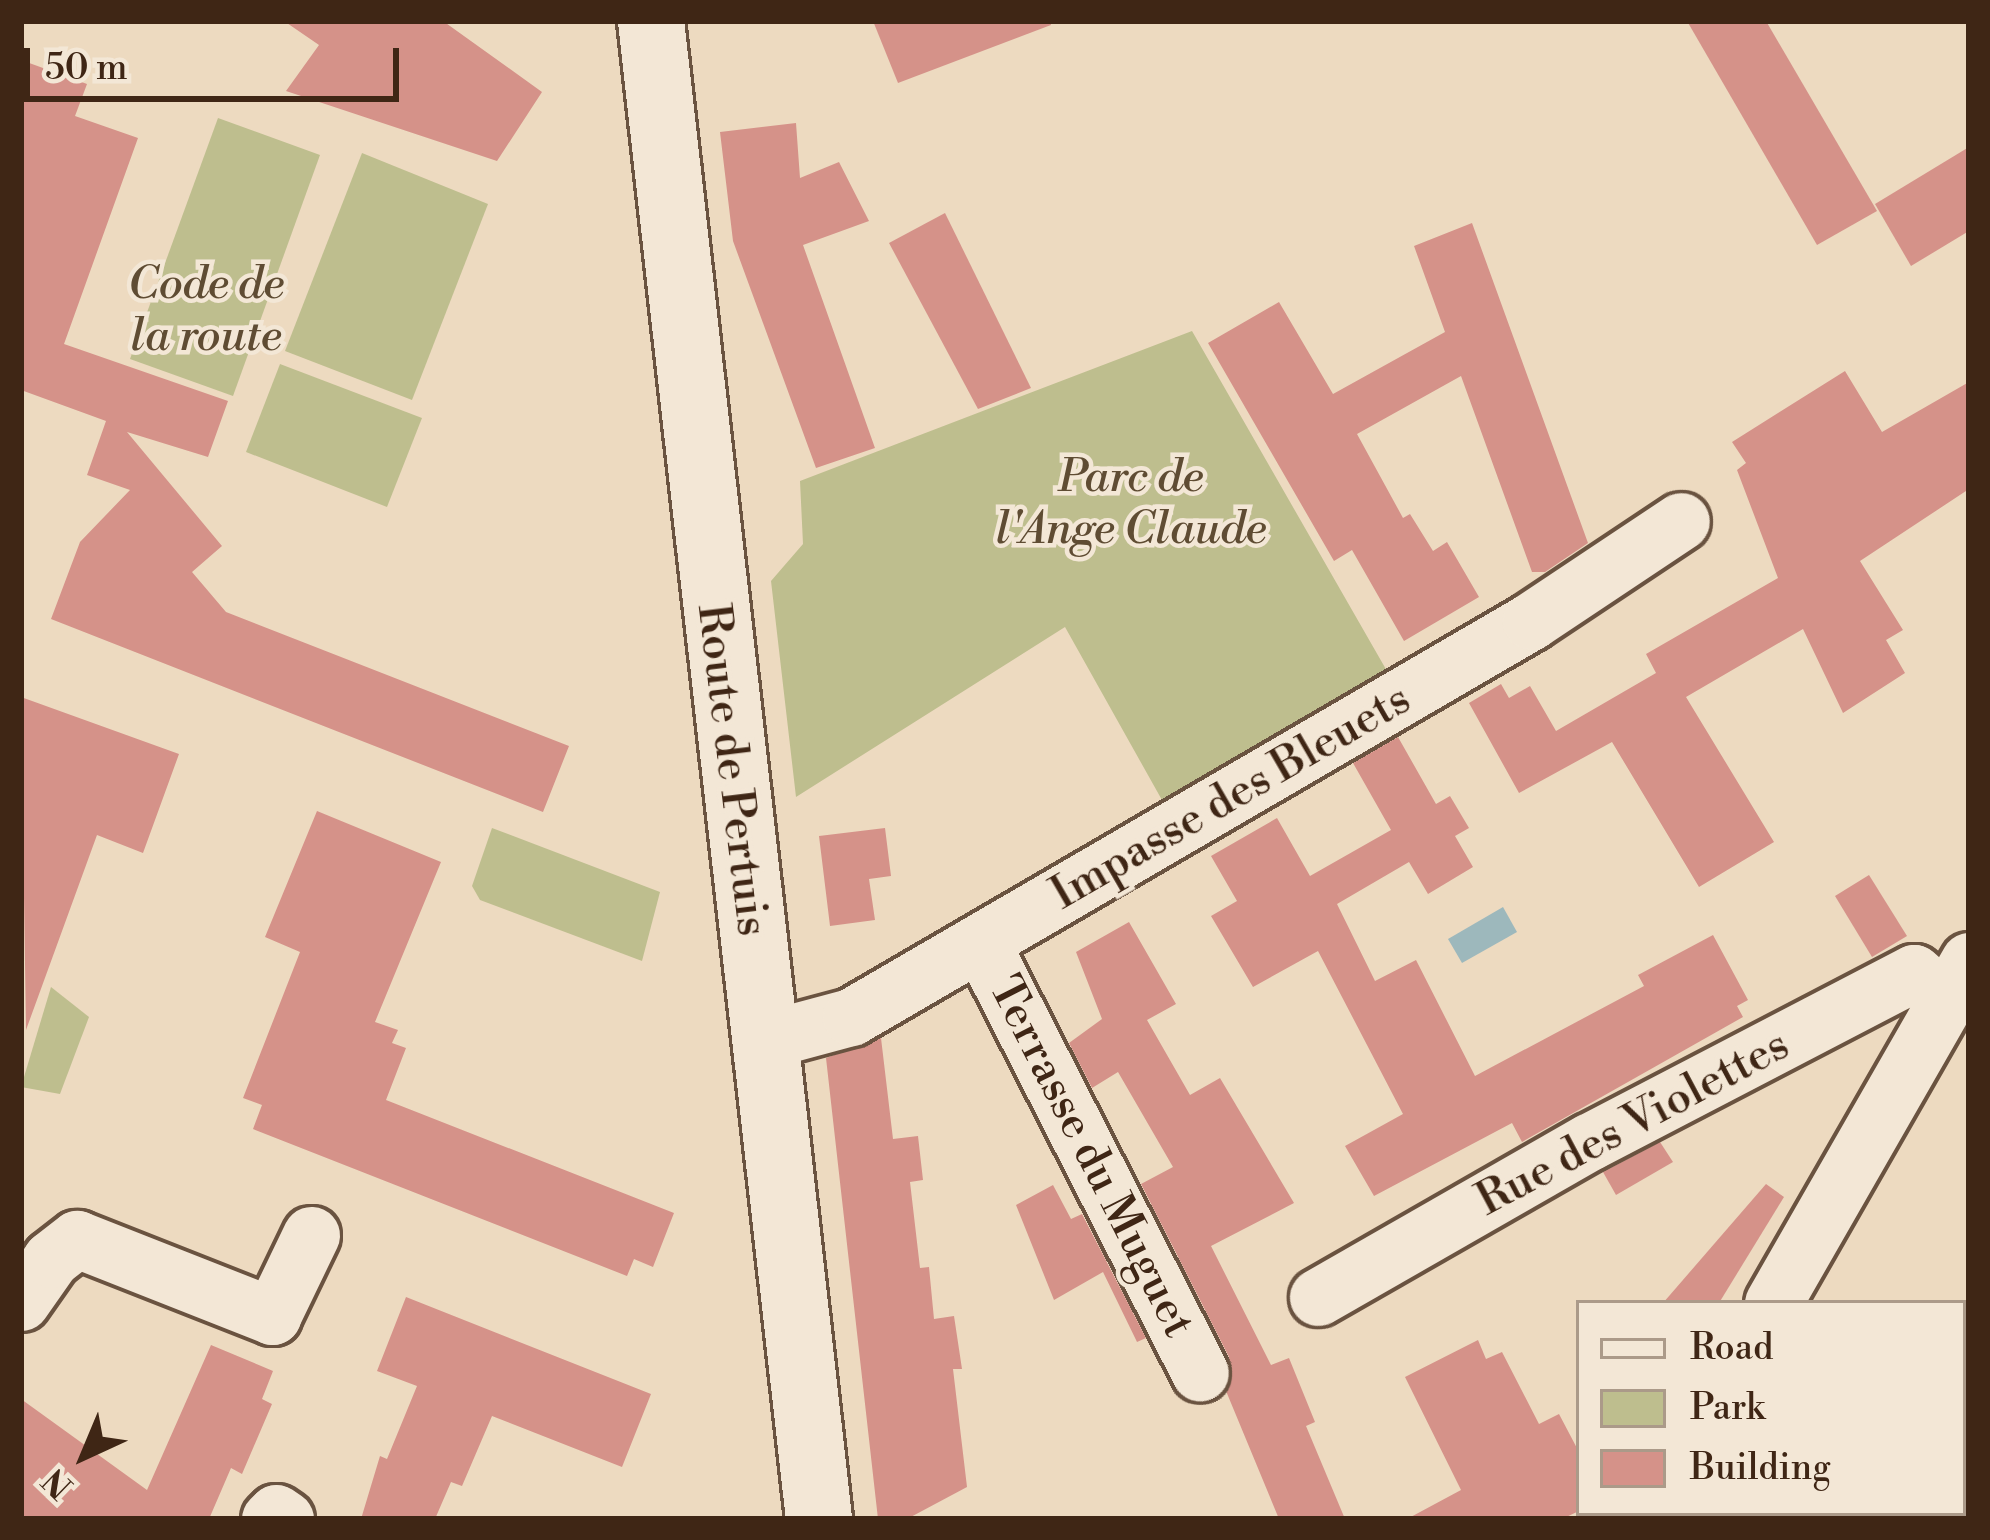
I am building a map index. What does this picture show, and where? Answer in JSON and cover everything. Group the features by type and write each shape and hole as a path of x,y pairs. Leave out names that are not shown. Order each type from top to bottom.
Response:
{"main road":[{"name":"Route de Pertuis","path":"651,21 819,1519"}],"street":[{"name":"Impasse des Bleuets","path":"764,1040 851,1017 1531,621 1681,521"},
{"name":"Terrasse du Muguet","path":"981,943 1200,1372"},
{"name":"Rue des Violettes","path":"1318,1297 1589,1142 1914,973 1957,981"},
{"path":"1775,1300 1957,981"},
{"path":"21,1302 51,1259 77,1239 272,1316 311,1235"}],"green space":[{"name":"Code de la route","path":"218,118 320,155 233,396 130,359"},
{"path":"362,153 488,204 412,400 285,351"},
{"name":"Parc de l'Ange Claude","path":"1192,331 1391,678 1167,809 1065,627 796,797 771,581 803,544 800,481"},
{"path":"280,364 422,418 387,507 246,452"},
{"path":"492,828 660,892 642,961 480,900 472,886"},
{"path":"51,987 89,1017 60,1094 21,1087"}],"water":[{"path":"1503,907 1517,932 1462,963 1448,939"}],"building":[{"path":"284,21 443,21 542,92 497,161 286,91 319,45"},
{"path":"873,21 1050,21 1051,25 898,83"},
{"path":"1687,21 1766,21 1877,211 1817,245"},
{"path":"21,60 87,84 75,116 138,138 64,344 228,401 208,457 127,432 222,546 192,572 226,612 569,746 543,812 51,619 80,542 130,490 87,475 106,421 21,390"},
{"path":"796,123 800,178 839,162 869,221 803,245 875,448 816,468 733,241 720,132"},
{"path":"1969,147 1969,231 1911,266 1875,204"},
{"path":"945,213 1031,388 978,409 889,243"},
{"path":"1472,223 1588,543 1545,572 1532,572 1461,376 1357,434 1403,518 1410,514 1433,551 1447,542 1479,597 1404,641 1352,550 1334,561 1208,343 1279,302 1333,394 1445,332 1414,246"},
{"path":"1845,371 1882,432 1969,382 1969,489 1860,561 1903,630 1886,640 1905,673 1843,713 1803,629 1686,697 1774,842 1699,887 1612,742 1519,793 1469,703 1501,684 1509,698 1530,686 1556,731 1656,673 1646,654 1778,578 1737,470 1746,463 1732,442"},
{"path":"21,697 179,754 143,853 97,835 26,1030"},
{"path":"1398,737 1436,804 1450,796 1469,828 1455,836 1473,867 1428,894 1409,862 1337,904 1375,981 1416,960 1475,1076 1644,986 1638,975 1713,935 1748,1000 1737,1006 1743,1017 1522,1142 1512,1123 1374,1196 1345,1146 1403,1114 1318,951 1253,987 1211,916 1237,901 1211,856 1277,818 1310,876 1391,830 1353,763"},
{"path":"317,811 441,862 375,1022 398,1030 392,1043 406,1048 386,1100 674,1213 653,1267 634,1259 627,1276 253,1129 262,1105 243,1098 300,952 265,937"},
{"path":"885,828 891,876 869,879 875,920 830,926 819,836"},
{"path":"1869,875 1907,936 1872,957 1835,896"},
{"path":"1129,922 1176,1004 1147,1020 1190,1095 1220,1078 1294,1203 1211,1246 1271,1365 1289,1358 1315,1422 1306,1426 1345,1519 1279,1519 1226,1391 1229,1357 1141,1184 1173,1167 1118,1072 1092,1088 1069,1043 1102,1019 1076,952"},
{"path":"881,1038 893,1139 918,1136 923,1180 910,1182 920,1268 929,1267 934,1319 954,1316 962,1369 953,1369 967,1487 907,1519 878,1519 826,1058"},
{"path":"1660,1142 1673,1162 1616,1195 1603,1172"},
{"path":"1766,1184 1784,1197 1721,1300 1666,1300"},
{"path":"1053,1185 1071,1219 1082,1214 1146,1338 1137,1342 1103,1272 1054,1300 1016,1205"},
{"path":"406,1297 651,1394 622,1467 492,1416 462,1486 451,1482 435,1519 361,1519 380,1456 387,1459 417,1386 377,1371"},
{"path":"1478,1340 1486,1359 1502,1352 1539,1424 1559,1414 1576,1446 1576,1512 1562,1519 1407,1519 1461,1490 1405,1377"},
{"path":"211,1345 273,1371 262,1399 272,1404 242,1474 231,1468 209,1519 21,1519 21,1399 147,1490"}]}
